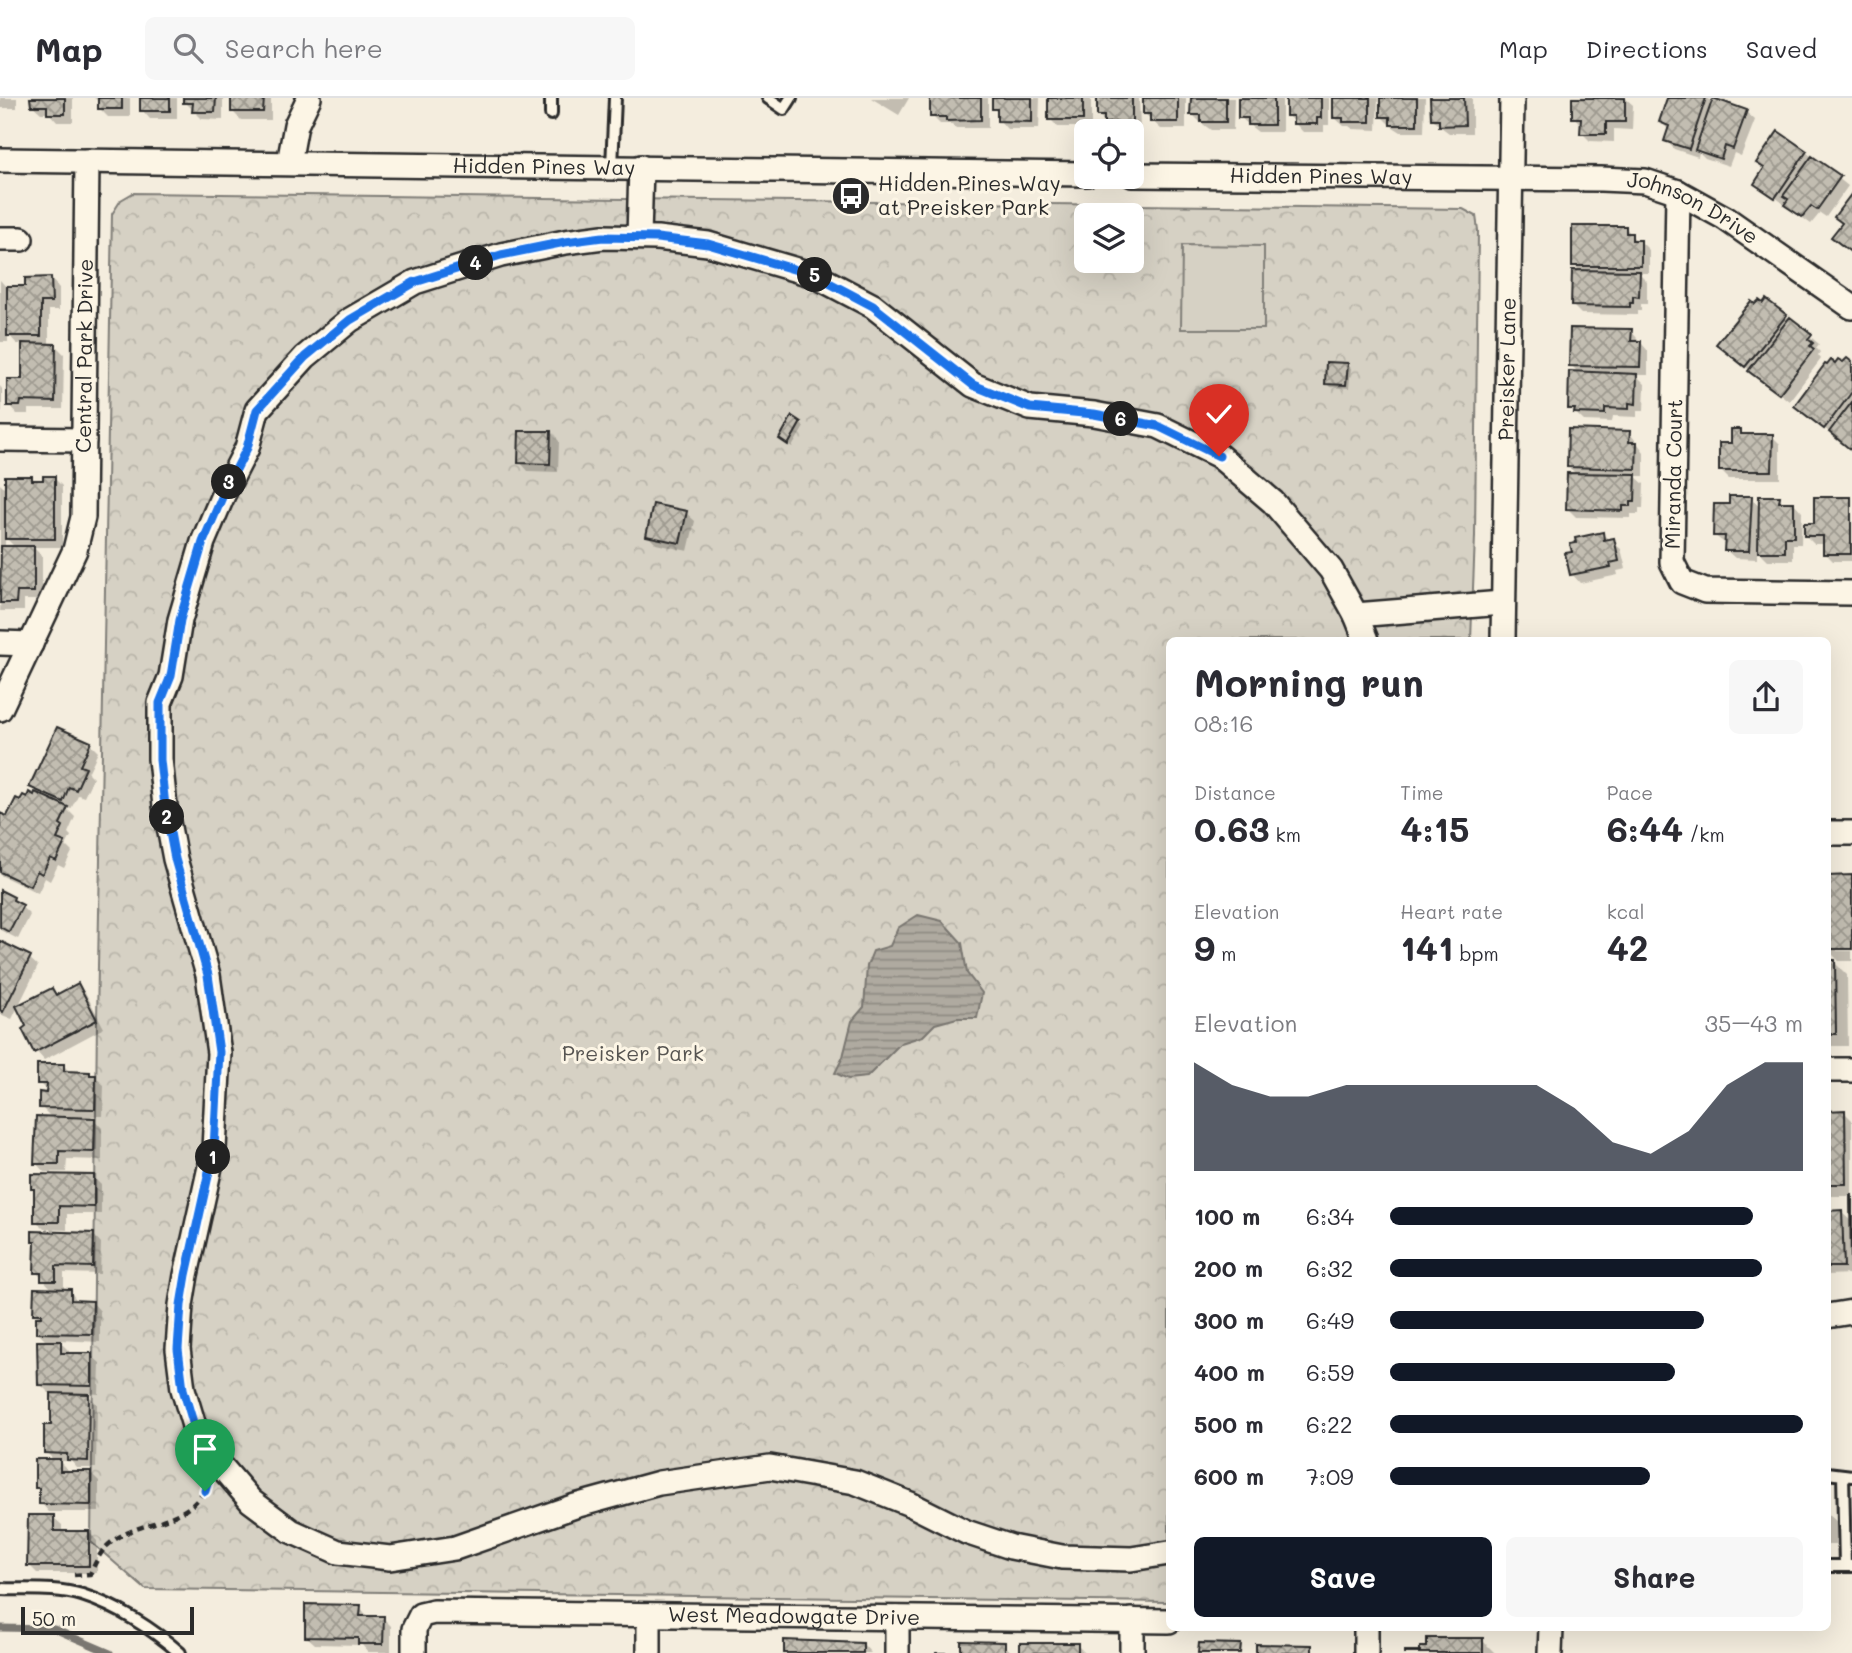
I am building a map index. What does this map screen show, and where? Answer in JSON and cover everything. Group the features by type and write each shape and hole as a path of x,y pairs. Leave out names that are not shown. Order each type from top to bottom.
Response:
{"street":[{"path":"289,163 296,125 309,98"},
{"name":"Preisker Lane","path":"1503,637 1513,98"},
{"name":"Hidden Pines Way","path":"0,160 1074,174"},
{"name":"Central Park Drive","path":"0,709 75,550 83,517 87,161"},
{"path":"639,237 641,167"},
{"name":"Hidden Pines Way","path":"1144,175 1510,177"},
{"name":"Johnson Drive","path":"1510,177 1645,181 1678,192 1725,218 1852,307"},
{"name":"Miranda Court","path":"1678,192 1672,562 1682,583 1705,591 1852,593"},
{"path":"1166,1553 1131,1559 1062,1557 1011,1547 966,1532 910,1504 855,1482 770,1467 659,1483 575,1506 455,1548 390,1558 338,1552 291,1531 251,1501 214,1458 195,1429 183,1389 178,1349 186,1275 214,1149 219,1052 208,975 175,859 165,806 160,760 160,703 171,676 180,620 203,542 247,448 257,410 305,357 350,320 415,282 501,255 603,237 639,237 708,244 814,275 873,306 973,385 1030,408 1094,414 1158,426 1219,456 1273,502 1331,570 1365,637"},
{"path":"0,439 84,440"},
{"path":"1356,615 1502,603"},
{"path":"0,643 30,644"},
{"path":"1831,832 1852,833"},
{"path":"1831,1070 1852,1070"},
{"path":"1831,1315 1852,1312"},
{"name":"West Meadowgate Drive","path":"414,1653 415,1629 421,1615 434,1612 1166,1621"},
{"path":"649,1615 649,1653"},
{"path":"897,1618 897,1653"},
{"path":"1132,1620 1132,1653"},
{"path":"1366,1631 1366,1653"},
{"path":"1550,1631 1550,1653"}],"lane":[{"path":"551,98 551,114"},
{"path":"612,167 615,98"},
{"path":"768,98 784,109 791,98"},
{"path":"1831,1566 1849,1566 1848,1476"},
{"path":"0,1589 47,1590 81,1595 126,1615 165,1639 180,1653"}],"path":[{"path":"64,1574 90,1574 97,1558 108,1544 190,1508 205,1491 214,1458"}],"green space":[{"name":"Preisker Park","path":"133,193 1074,204 1074,273 1144,273 1144,205 1463,209 1476,216 1475,536 1471,637 1166,637 1166,1602 145,1589 91,1542 97,1020 112,214 121,200"},
{"path":"1182,245 1264,246 1264,329 1181,329"}],"shaded area":[{"path":"918,915 942,921 962,943 967,973 982,993 977,1018 957,1018 935,1024 923,1036 901,1043 867,1077 848,1079 835,1073 843,1057 852,1021 864,1007 867,966 873,951 890,946 898,928"}],"building":[{"path":"30,98 65,98 65,114 47,114 47,106 31,106"},
{"path":"98,98 122,98 122,109 98,109"},
{"path":"140,98 170,98 170,111 140,111"},
{"path":"183,98 216,98 215,112 192,112 193,103 183,103"},
{"path":"231,98 264,98 263,112 231,112"},
{"path":"930,98 981,98 981,120 946,121 946,117 930,117"},
{"path":"992,98 1032,98 1032,122 997,121 997,109 992,109"},
{"path":"1048,98 1083,98 1083,119 1048,120"},
{"path":"1097,98 1132,98 1132,119 1104,119 1104,116 1097,116"},
{"path":"1143,98 1178,98 1178,122 1150,122 1150,114 1143,114"},
{"path":"1191,98 1226,98 1226,122 1201,122 1201,115 1190,115"},
{"path":"1238,98 1274,98 1274,125 1248,125 1248,118 1238,118"},
{"path":"1286,98 1321,98 1321,118 1317,118 1317,124 1293,124 1293,116 1286,116"},
{"path":"1333,98 1370,98 1370,122 1343,122 1343,118 1333,118"},
{"path":"1380,98 1417,98 1417,125 1390,125 1390,117 1380,117"},
{"path":"1430,98 1464,98 1465,125 1439,126 1439,119 1431,119"},
{"path":"1572,98 1625,98 1625,122 1606,122 1606,134 1580,134 1581,118 1572,118"},
{"path":"1667,98 1706,98 1689,149 1664,141 1669,126 1659,122"},
{"path":"1713,98 1747,110 1733,149 1725,146 1721,159 1695,150"},
{"path":"1778,131 1807,151 1775,198 1754,184 1764,168 1756,163"},
{"path":"1812,156 1841,176 1817,210 1811,206 1802,217 1784,205 1788,199 1783,196"},
{"path":"1852,193 1852,253 1831,237 1842,223 1834,217"},
{"path":"1572,226 1626,226 1626,233 1632,233 1632,240 1641,240 1641,266 1572,266"},
{"path":"1572,270 1640,271 1639,297 1633,296 1630,307 1571,306"},
{"path":"51,277 52,302 41,302 41,336 7,336 7,286 25,286 25,278"},
{"path":"1766,299 1787,315 1745,367 1716,344 1751,301 1755,304 1759,300 1763,303"},
{"path":"1790,317 1812,334 1808,339 1813,343 1810,346 1814,349 1779,394 1748,371"},
{"path":"1570,328 1632,329 1631,341 1641,341 1640,367 1569,366"},
{"path":"22,343 56,344 55,402 21,401 20,406 7,406 7,379 22,379"},
{"path":"1847,358 1852,362 1852,392 1824,429 1794,406 1825,364 1831,360 1835,363 1838,359 1843,362"},
{"path":"1326,362 1348,363 1346,385 1325,384"},
{"path":"1569,371 1637,374 1636,404 1629,403 1629,409 1605,408 1605,414 1574,413 1575,409 1568,409"},
{"path":"1852,402 1852,451 1829,432"},
{"path":"792,416 801,422 788,445 779,439"},
{"path":"1568,429 1630,431 1629,442 1637,442 1636,469 1567,467"},
{"path":"1731,429 1741,429 1741,434 1773,434 1772,471 1719,471 1719,443 1731,443"},
{"path":"519,431 551,431 550,464 518,463"},
{"path":"1567,473 1636,474 1635,501 1631,501 1631,506 1623,506 1623,511 1566,509"},
{"path":"5,476 32,476 32,480 43,480 43,476 55,476 55,539 5,539"},
{"path":"1729,496 1752,496 1749,551 1724,551 1725,536 1713,536 1714,504 1729,504"},
{"path":"1759,496 1780,496 1779,502 1794,502 1794,537 1785,537 1785,552 1758,552"},
{"path":"1814,497 1851,497 1851,554 1823,554 1823,536 1804,536 1804,523 1814,523"},
{"path":"653,504 687,511 680,543 646,536"},
{"path":"1603,532 1604,540 1614,538 1619,561 1610,563 1611,567 1570,575 1565,553 1572,552 1570,544 1576,543 1575,538"},
{"path":"1,546 34,546 34,592 17,592 16,603 0,603"},
{"path":"57,727 91,742 80,766 86,768 76,790 69,787 63,802 29,787"},
{"path":"29,792 34,795 35,792 68,807 57,839 65,842 56,861 50,858 42,874 37,871 30,886 0,872 0,813 7,816 16,798 20,800 23,795 27,797"},
{"path":"1852,875 1852,949 1831,949 1831,876"},
{"path":"0,890 23,905 9,932 0,927"},
{"path":"0,941 31,956 3,1012 0,1010"},
{"path":"1831,960 1835,960 1836,1034 1831,1034"},
{"path":"78,983 97,1020 34,1053 22,1029 26,1026 16,1006 52,988 56,995"},
{"path":"37,1064 64,1064 64,1071 90,1072 90,1075 96,1075 95,1109 39,1108 39,1092 46,1093 47,1084 37,1084"},
{"path":"1845,1110 1846,1184 1831,1184 1831,1111"},
{"path":"36,1116 95,1118 94,1152 59,1151 59,1164 34,1164"},
{"path":"31,1174 94,1175 94,1207 59,1206 59,1222 34,1222"},
{"path":"1852,1195 1852,1268 1851,1268"},
{"path":"1842,1210 1844,1267 1831,1267 1831,1211"},
{"path":"32,1231 94,1233 93,1267 56,1266 56,1281 41,1281 41,1273 34,1273 35,1242 32,1242"},
{"path":"34,1288 71,1289 71,1300 93,1301 92,1334 36,1333 36,1317 41,1317 42,1314 33,1314"},
{"path":"37,1341 61,1341 61,1353 92,1353 92,1386 38,1385"},
{"path":"51,1393 89,1394 88,1461 67,1460 67,1454 44,1453 44,1425 51,1425"},
{"path":"35,1459 60,1459 60,1471 91,1471 91,1505 39,1504 39,1488 35,1488"},
{"path":"28,1515 54,1515 54,1531 89,1531 89,1566 27,1566"},
{"path":"305,1604 361,1605 360,1616 384,1616 383,1644 358,1644 358,1638 305,1637"},
{"path":"1427,1638 1483,1638 1483,1653 1405,1653 1427,1647"},
{"path":"784,1640 863,1643 863,1653 784,1653"},
{"path":"961,1641 1005,1642 1005,1653 961,1653"},
{"path":"1020,1643 1078,1643 1078,1653 1020,1653"},
{"path":"1199,1643 1241,1644 1240,1653 1198,1653"},
{"path":"1256,1644 1312,1645 1312,1653 1256,1653"}],"waterway":[{"path":"0,1628 54,1629 110,1653"}],"place":[{"name":"Hidden Pines Way at Preisker Park","path":"851,196"}],"route":[{"path":"205,1491 214,1458 195,1429 183,1389 178,1349 186,1275 214,1149 219,1052 208,975 175,859 165,806 160,760 160,703 171,676 180,620 192,574 223,495 247,448 257,410 305,357 350,320 415,282 501,255 565,242 603,237 657,238 708,244 814,275 873,306 973,385 1030,408 1094,414 1158,426 1219,456"}]}
